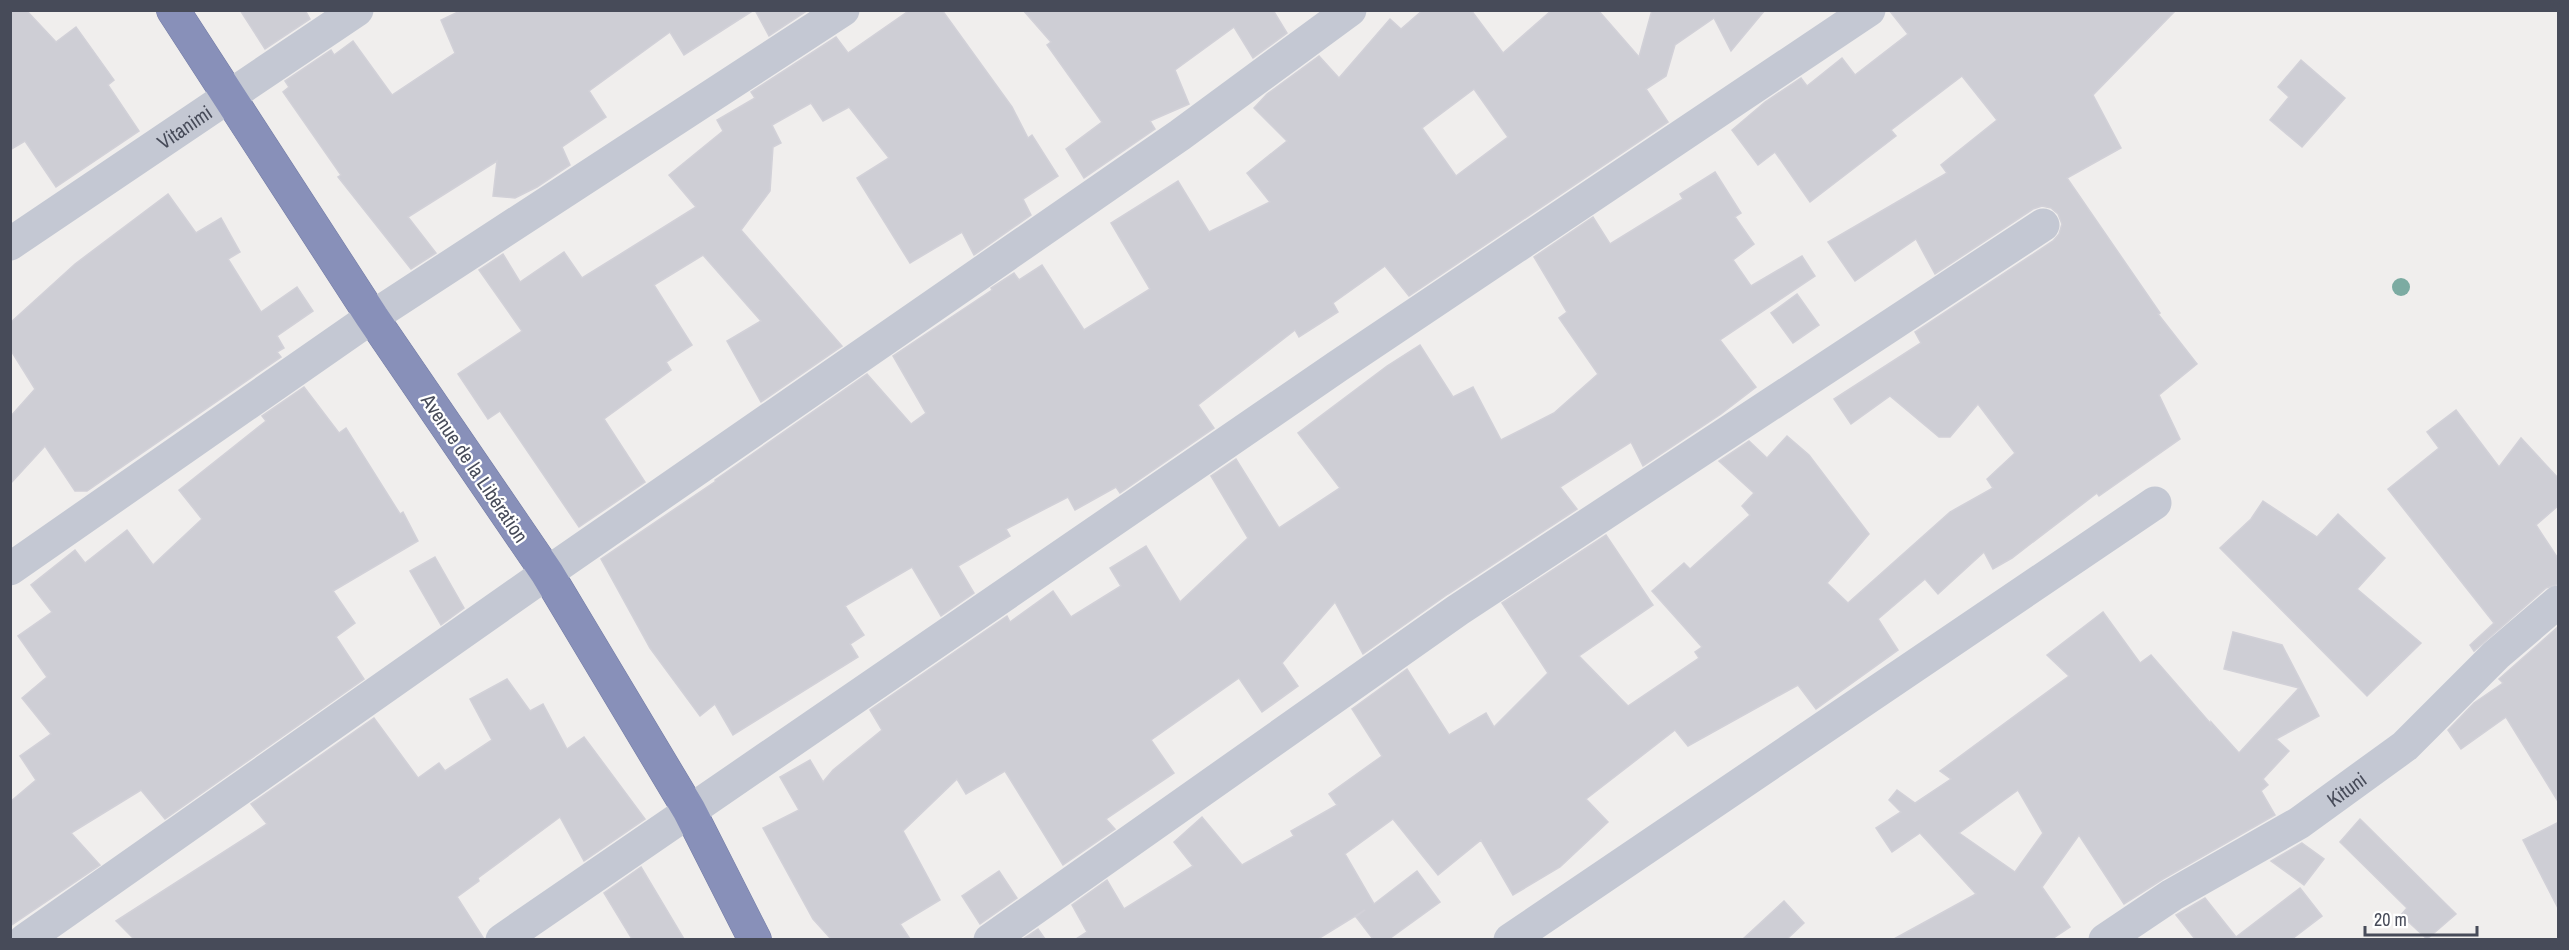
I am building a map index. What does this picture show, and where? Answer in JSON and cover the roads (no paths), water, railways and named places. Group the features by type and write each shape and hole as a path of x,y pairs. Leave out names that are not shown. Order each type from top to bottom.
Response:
{"highway":[{"name":"Avenue de la Libération","path":"173,10 372,317 547,573 688,810 755,939"}],"street":[{"name":"Vitanimi","path":"10,244 230,98 357,10"},
{"path":"10,569 372,317 843,10"},
{"path":"25,939 547,573 1180,135 1350,10"},
{"path":"502,939 1338,366 1869,10"},
{"path":"990,939 1458,610 2043,225"},
{"path":"1510,939 2155,503"},
{"name":"Kituni","path":"2105,939 2172,895 2299,823 2404,746 2496,655 2559,602"}]}
